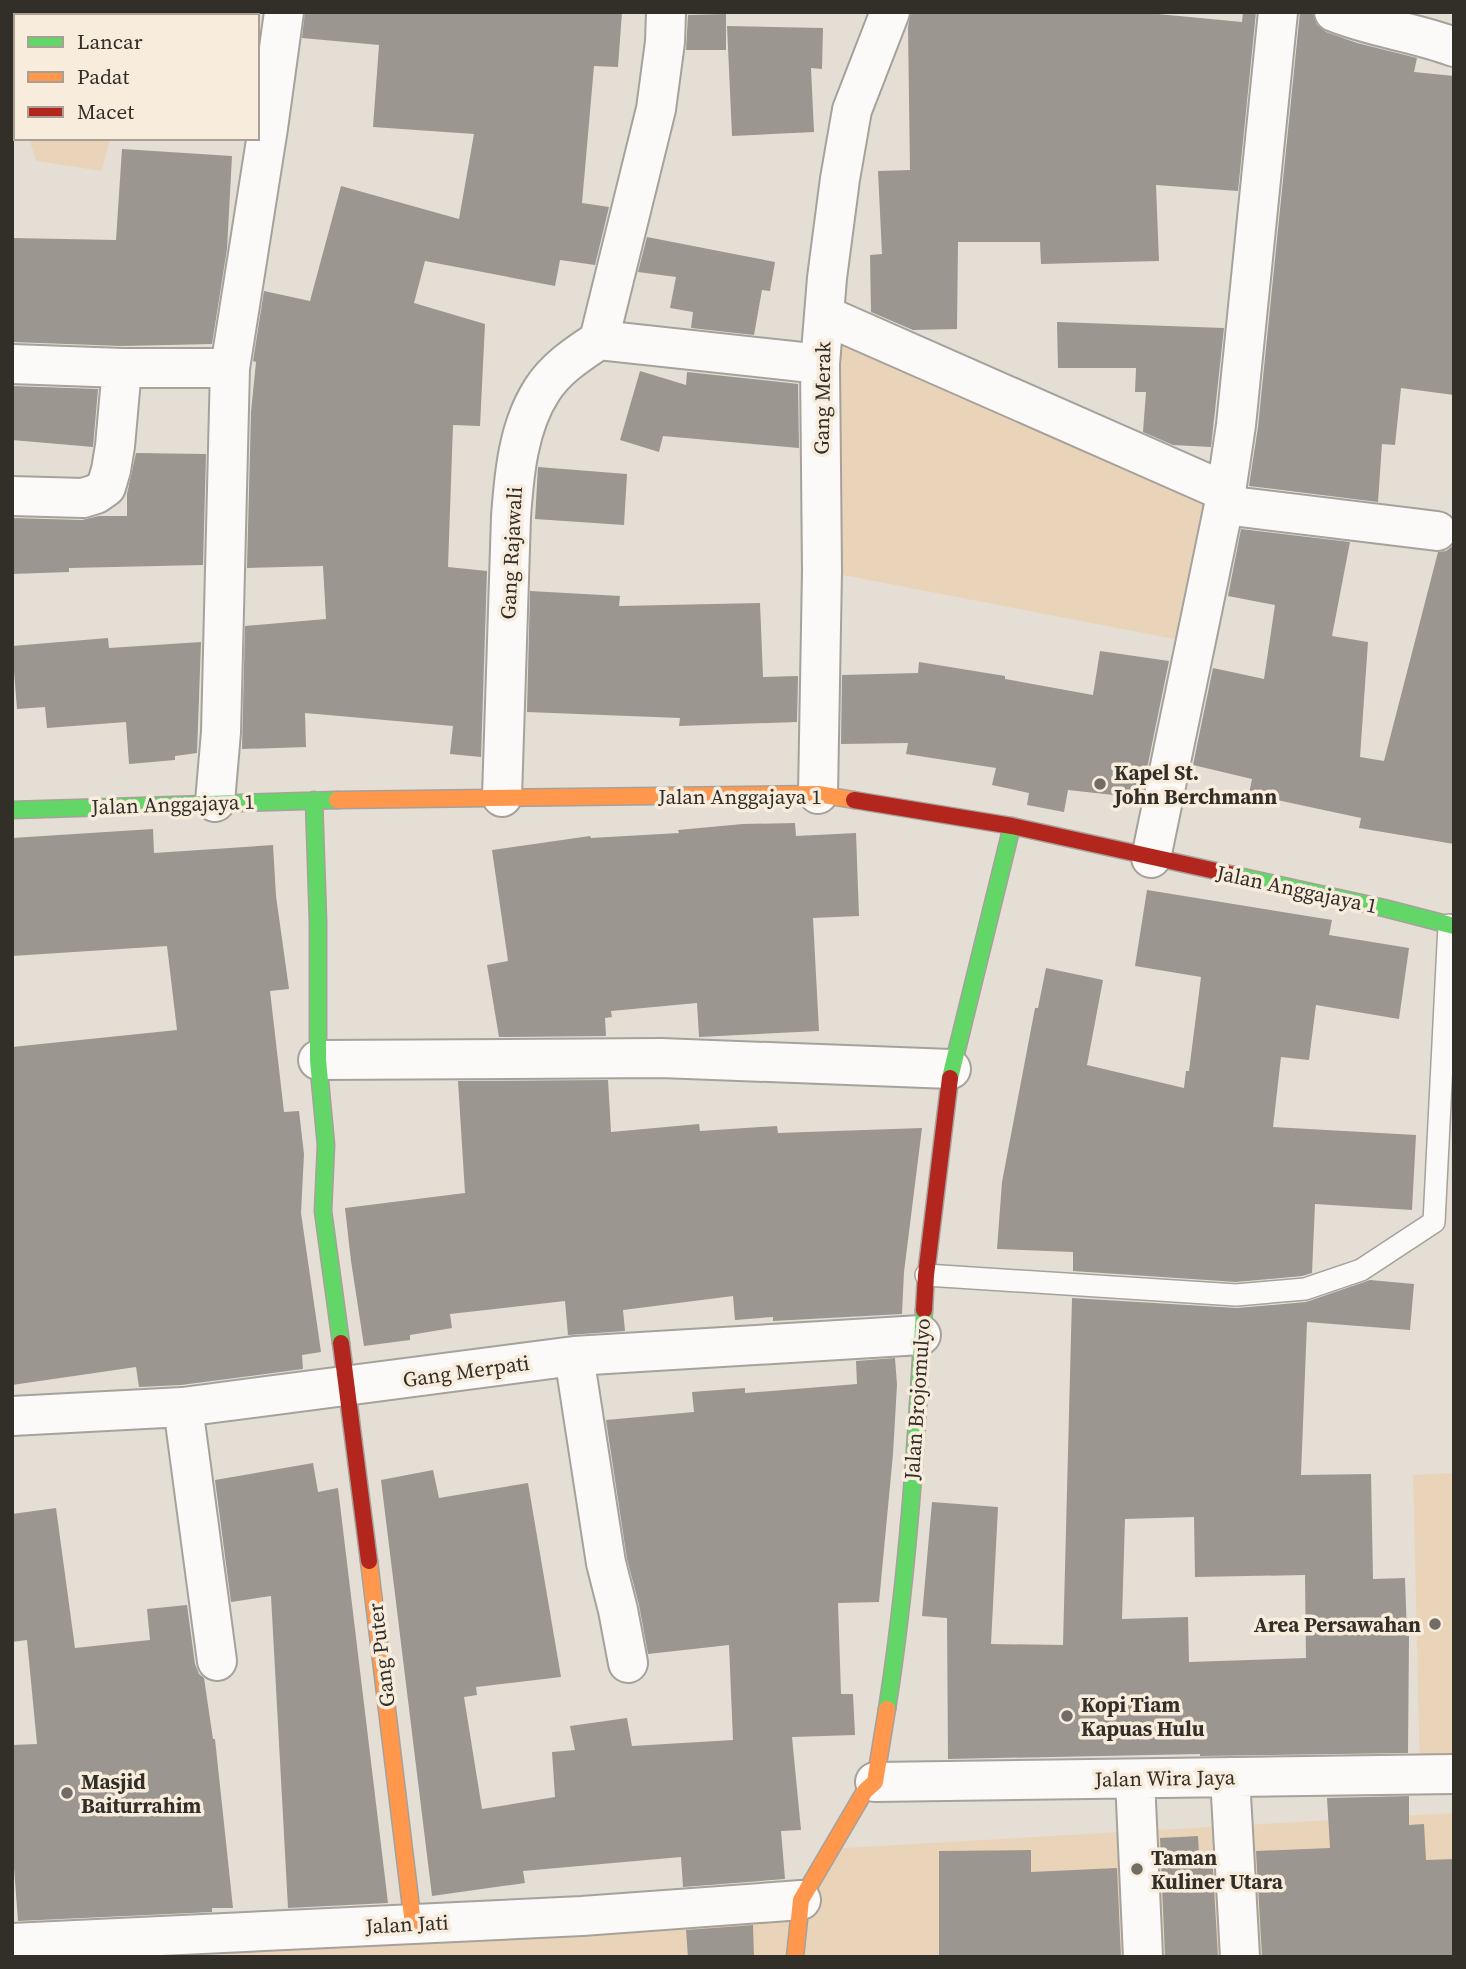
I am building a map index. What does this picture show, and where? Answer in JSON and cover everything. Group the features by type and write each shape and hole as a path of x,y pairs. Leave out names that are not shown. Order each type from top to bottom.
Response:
{"street":[{"path":"215,802 221,732 230,368 284,12"},
{"path":"666,12 665,42 656,108 599,340 820,364"},
{"name":"Gang Merak","path":"818,794 822,571 820,364 827,278 852,110 890,12"},
{"path":"1151,858 1225,498 1236,425 1278,12"},
{"path":"1334,12 1454,47"},
{"path":"824,315 1225,498 1437,531"},
{"name":"Gang Rajawali","path":"502,797 511,517 513,481 522,437 542,390 563,366 599,340"},
{"path":"12,364 230,368"},
{"path":"12,496 83,498 106,487 115,446 122,368"},
{"name":"Jalan Anggajaya 1","path":"12,810 314,800 818,794 1012,826 1357,902 1452,926"},
{"name":"Gang Puter","path":"314,800 318,922 318,1060 326,1145 323,1211 348,1387 413,1924"},
{"name":"Jalan Brojomulyo","path":"795,1957 801,1900 865,1791 875,1782 896,1652 915,1456 926,1275 951,1069 1012,826"},
{"path":"318,1060 662,1058 951,1069"},
{"name":"Gang Merpati","path":"12,1416 183,1407 574,1356 921,1335"},
{"path":"574,1356 606,1563 628,1663"},
{"path":"183,1407 217,1661"},
{"name":"Jalan Wira Jaya","path":"875,1782 1454,1774"},
{"path":"1230,1777 1240,1957"},
{"path":"1135,1779 1143,1957"},
{"name":"Jalan Jati","path":"12,1943 582,1916 801,1900"}],"lane":[{"path":"926,1275 1237,1295 1305,1289 1361,1270 1434,1222 1452,926"}],"shaded area":[{"path":"12,12 21,12 22,14 14,14 12,121"},
{"path":"30,140 110,140 102,171 36,161"},
{"path":"824,315 1226,492 1195,643 822,571"},
{"name":"Area Persawahan","path":"1454,1473 1454,1773 1420,1774 1413,1475"},
{"name":"Taman Kuliner Utara","path":"1454,1813 1454,1957 40,1957 801,1905 826,1849"}],"building":[{"path":"305,12 622,12 618,67 594,66 582,203 609,207 595,265 560,260 555,286 425,261 414,303 485,324 480,426 453,425 448,567 487,571 481,757 450,754 453,726 305,713 306,747 242,749 245,626 326,619 323,566 247,568 251,412 256,362 253,361 264,291 310,301 341,186 459,219 474,134 373,127 379,45 302,38"},
{"path":"911,12 1137,12 1242,22 1243,12 1256,12 1238,191 1156,185 1159,261 1041,264 1040,242 958,242 957,329 913,330 871,312 870,255 882,254 878,171 910,170 908,27"},
{"path":"1300,12 1313,12 1317,25 1326,32 1417,58 1414,72 1454,76 1454,395 1401,388 1395,445 1382,444 1378,502 1249,486 1258,427"},
{"path":"726,14 726,50 686,50 688,15"},
{"path":"727,26 823,28 822,69 811,68 814,132 732,136"},
{"path":"122,149 232,156 227,249 212,344 122,346 12,342 12,238 116,240"},
{"path":"647,237 775,262 770,291 762,290 754,335 691,328 693,312 670,308 676,277 638,272"},
{"path":"1057,322 1224,328 1211,447 1173,445 1143,432 1146,392 1135,392 1136,368 1058,368"},
{"path":"640,371 686,385 687,372 798,384 799,448 663,436 659,452 620,440"},
{"path":"12,386 98,389 93,447 12,440"},
{"path":"136,453 206,454 203,565 69,568 69,572 12,574 12,518 82,520 99,516 127,516 127,494"},
{"path":"538,467 627,474 624,525 535,519"},
{"path":"1241,529 1350,542 1332,636 1368,642 1360,757 1384,761 1438,552 1446,551 1454,545 1454,844 1359,828 1361,818 1249,794 1252,779 1193,765 1213,668 1264,679 1275,605 1228,596"},
{"path":"530,591 620,596 619,606 760,603 763,677 798,676 797,722 679,726 680,718 527,712"},
{"path":"108,638 109,648 201,642 197,753 175,756 175,760 129,764 126,722 47,728 45,707 17,709 12,646"},
{"path":"1100,651 1169,661 1141,798 1068,790 1064,812 1027,805 1029,793 992,785 996,768 906,754 908,743 841,744 842,675 918,673 919,662 1005,676 1005,679 1093,695"},
{"path":"795,823 796,836 856,833 859,916 813,918 819,1031 699,1037 697,1003 611,1011 612,1017 605,1018 606,1036 499,1037 487,965 508,961 492,850 590,836 679,833 678,830 743,824"},
{"path":"153,829 154,853 273,845 276,896 289,989 270,991 284,1112 299,1111 304,1154 301,1213 321,1352 302,1355 303,1369 181,1385 139,1387 136,1367 12,1385 12,1047 177,1030 167,946 12,956 12,838"},
{"path":"1147,890 1332,920 1329,935 1409,948 1399,1019 1316,1005 1309,1060 1281,1057 1273,1127 1416,1135 1412,1210 1315,1204 1312,1273 1236,1282 1073,1271 1073,1252 997,1249 1002,1182 1035,1008 1038,1008 1046,968 1103,980 1087,1065 1184,1088 1186,1071 1189,1071 1201,977 1135,966"},
{"path":"608,1080 611,1132 699,1124 700,1131 777,1126 778,1133 922,1128 904,1272 902,1314 773,1321 773,1317 735,1320 733,1296 623,1310 625,1331 568,1335 565,1301 450,1314 452,1328 410,1335 410,1340 364,1346 345,1208 465,1193 458,1081"},
{"path":"1370,1280 1414,1284 1410,1330 1307,1322 1301,1475 1371,1474 1373,1579 1405,1578 1409,1636 1408,1753 948,1759 947,1618 922,1616 932,1502 998,1507 991,1644 1063,1645 1072,1298 1237,1308 1306,1302","holes":["1194,1517 1195,1577 1305,1575 1306,1658 1189,1662 1188,1617 1122,1619 1125,1519"]},
{"path":"895,1358 897,1385 893,1454 879,1602 838,1603 841,1694 853,1694 855,1735 792,1737 801,1830 781,1831 785,1879 683,1887 681,1857 523,1871 525,1883 432,1896 381,1480 433,1470 439,1498 528,1483 561,1677 476,1687 477,1695 464,1697 482,1809 555,1797 552,1752 575,1750 570,1726 627,1718 632,1746 733,1740 729,1645 648,1654 627,1559 606,1420 694,1412 692,1392 745,1388 745,1393 857,1384 856,1361"},
{"path":"313,1463 318,1492 338,1488 388,1903 288,1908 271,1596 231,1602 215,1480"},
{"path":"56,1508 75,1648 150,1640 147,1609 187,1605 195,1664 204,1678 215,1739 233,1908 212,1908 212,1912 18,1921 12,1841 12,1745 37,1744 27,1640 12,1642 12,1514"},
{"path":"1409,1796 1409,1825 1424,1824 1426,1860 1454,1859 1454,1957 1262,1957 1256,1851 1330,1848 1327,1798"},
{"path":"1198,1836 1199,1854 1212,1853 1218,1957 1165,1957 1160,1838"},
{"path":"1031,1850 1031,1872 1117,1868 1121,1957 939,1957 939,1851"},
{"path":"753,1925 754,1957 688,1957 686,1930"}],"traffic: fast":[{"path":"314,800 318,922 318,1060 326,1145 323,1211 341,1343"},
{"path":"12,810 337,800"},
{"path":"950,1078 1012,826"},
{"path":"1234,875 1454,926"},
{"path":"887,1709 906,1560 924,1310"}],"traffic: slow":[{"path":"337,800 818,794 854,800"},
{"path":"369,1561 413,1924"},
{"path":"795,1957 801,1900 865,1791 875,1782 887,1709"}],"traffic: jam":[{"path":"854,800 1012,826 1234,875"},
{"path":"924,1310 950,1078"},
{"path":"341,1343 369,1561"}],"place":[{"name":"Kapel St. John Berchmann","path":"1100,784"},
{"name":"Area Persawahan","path":"1435,1624"},
{"name":"Kopi Tiam Kapuas Hulu","path":"1067,1716"},
{"name":"Masjid Baiturrahim","path":"67,1793"},
{"name":"Taman Kuliner Utara","path":"1137,1869"}]}
